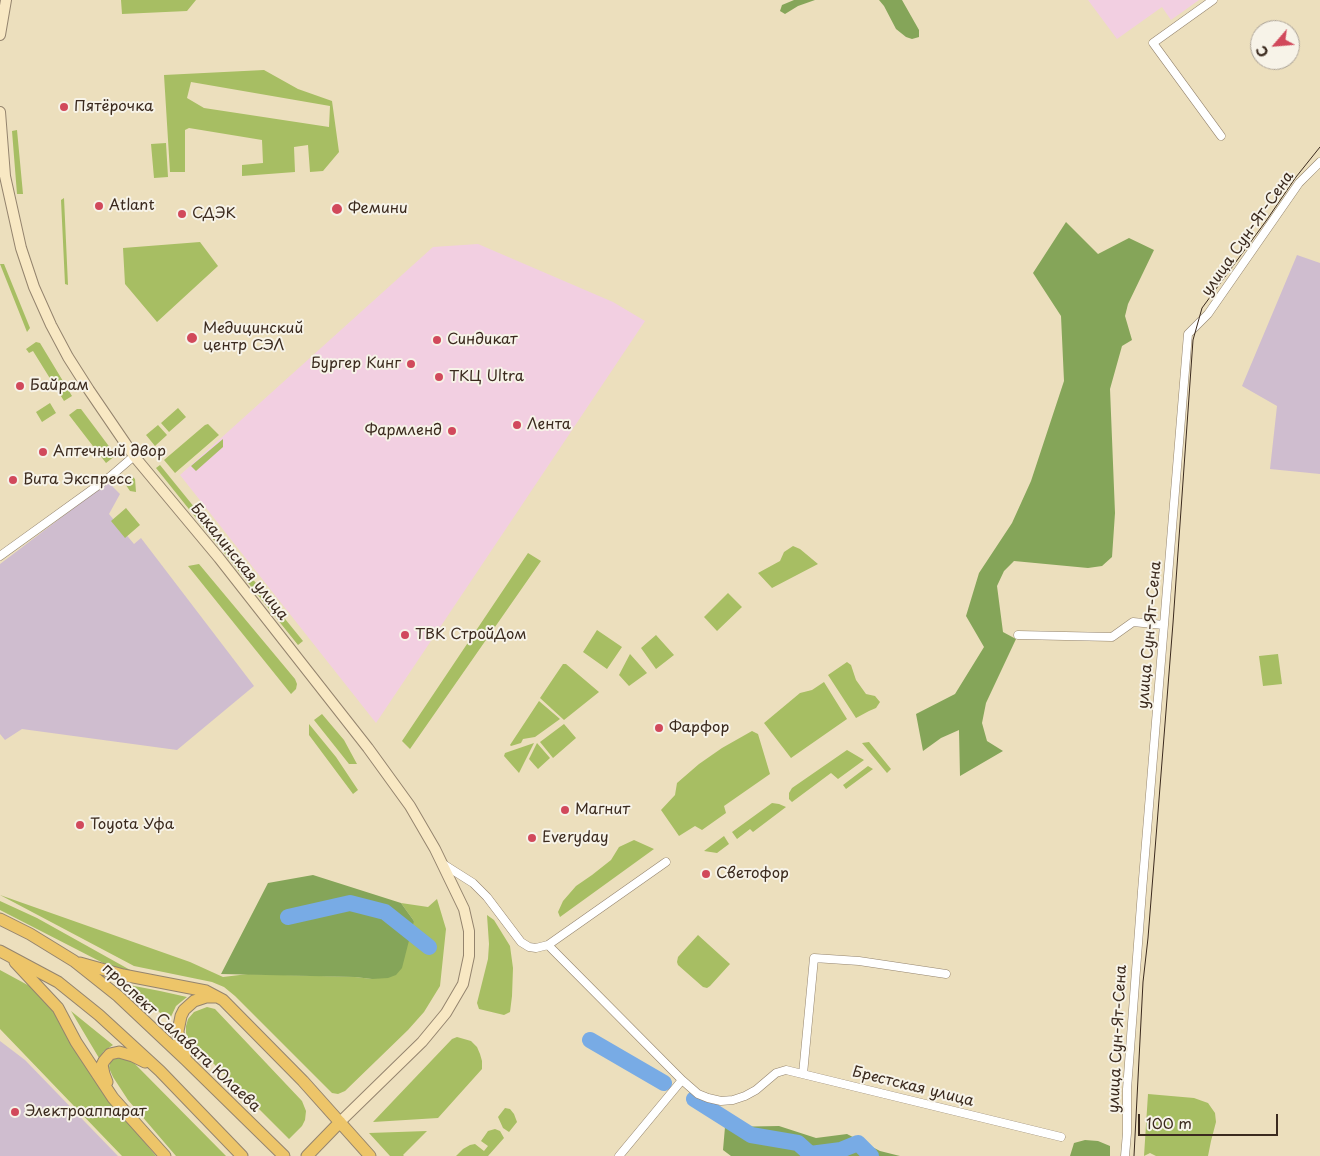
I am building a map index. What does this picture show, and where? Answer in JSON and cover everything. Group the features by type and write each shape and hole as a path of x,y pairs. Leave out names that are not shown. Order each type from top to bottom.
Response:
{"main road":[{"path":"0,35 6,0"},
{"name":"Бакалинская улица","path":"0,112 5,176 20,248 34,287 68,357 134,456 219,558 368,748 410,806 443,864 464,908 469,931 469,956 463,984 446,1013 422,1042 340,1122"},
{"name":"проспект Салавата Юлаева","path":"0,920 30,934 74,961 118,996 284,1156"},
{"path":"4,953 58,982 100,1015 160,1070 242,1156"},
{"path":"4,953 58,1008 76,1042 113,1098 164,1156"},
{"path":"74,961 123,975 206,991 223,1000 370,1156"},
{"path":"186,1060 178,1031 184,1010 194,1001 200,999 212,996 223,1000"},
{"path":"113,1098 103,1069 104,1060 110,1054 125,1053 160,1070"},
{"path":"309,1154 340,1122"}],"street":[{"path":"1213,0 1153,43 1221,136"},
{"name":"улица Сун-Ят-Сена","path":"1125,1156 1127,1089 1142,882 1188,334 1208,314 1299,183 1320,162"},
{"path":"0,556 111,476 134,456"},
{"path":"1018,635 1112,637 1133,622 1164,625"},
{"path":"443,864 465,877 480,890 521,942 529,947 536,948 548,945 666,862"},
{"name":"Брестская улица","path":"548,945 682,1080 698,1094 708,1098 721,1101 734,1100 745,1096 763,1085 776,1073 786,1070 1061,1137"},
{"path":"803,1074 814,958 859,961 946,974"},
{"path":"619,1156 682,1080"}],"shaded area":[{"path":"1088,0 1199,0 1171,20 1162,7 1117,39"},
{"path":"478,244 613,302 645,321 376,723 180,475 433,247"},
{"path":"1297,255 1320,263 1320,474 1270,469 1277,406 1242,386"},
{"path":"108,482 120,494 109,514 134,544 141,538 254,686 177,750 22,729 5,740 0,734 0,564"},
{"name":"Электроаппарат","path":"0,1041 25,1060 118,1156 0,1156"}],"green space":[{"path":"121,0 196,0 187,11 122,14"},
{"path":"794,0 815,0 798,6 785,14 780,11 782,5"},
{"path":"879,0 902,0 919,30 919,37 912,39 906,37 896,29"},
{"path":"264,70 298,89 332,101 339,152 323,171 310,172 308,145 294,147 295,172 242,176 242,165 263,163 262,140 189,128 185,130 185,172 170,172 164,75","holes":["191,82 330,106 329,127 204,108 187,98"]},
{"path":"17,130 23,194 17,194 12,131"},
{"path":"166,143 168,177 154,178 151,144"},
{"path":"64,198 68,285 65,284 61,200"},
{"path":"1066,222 1098,254 1129,238 1154,250 1128,304 1125,316 1132,340 1122,346 1110,389 1115,513 1112,557 1102,566 1088,568 1014,561 1004,571 997,586 1003,632 1016,639 986,703 982,723 987,741 1003,751 960,776 959,730 941,738 923,751 916,714 955,694 984,647 966,616 979,573 1012,523 1031,481 1064,381 1061,316 1033,273"},
{"path":"200,242 218,266 157,322 125,284 123,248"},
{"path":"0,264 4,264 30,328 27,332"},
{"path":"36,342 40,343 72,396 64,401 33,351 29,353 26,349"},
{"path":"50,403 56,413 42,422 36,412"},
{"path":"178,408 186,417 169,432 161,423"},
{"path":"77,409 81,409 114,453 115,456 106,463 69,415"},
{"path":"208,424 219,435 175,473 164,460"},
{"path":"158,425 167,435 155,446 146,435"},
{"path":"223,439 223,447 196,471 191,466"},
{"path":"160,465 303,641 298,645 156,468"},
{"path":"130,474 135,479 136,492 130,491 121,478"},
{"path":"126,508 140,525 125,538 111,521"},
{"path":"793,546 800,549 818,564 772,588 758,573 780,561 784,552"},
{"path":"528,553 541,561 410,749 402,741"},
{"path":"199,564 295,679 296,689 291,694 188,566"},
{"path":"728,593 742,607 717,631 704,617"},
{"path":"597,630 622,647 607,669 583,652"},
{"path":"656,635 674,655 656,669 641,648"},
{"path":"630,654 647,673 629,686 619,675"},
{"path":"1278,654 1282,684 1263,686 1259,656"},
{"path":"847,662 851,665 856,680 866,694 875,696 880,702 876,708 856,718 828,675"},
{"path":"563,664 566,664 599,692 564,720 540,698"},
{"path":"824,682 847,719 791,758 764,723 800,693 812,690"},
{"path":"539,701 560,719 535,737 523,739 521,743 511,746 510,745"},
{"path":"322,714 344,740 357,764 349,764 314,720"},
{"path":"309,724 336,757 358,790 353,794 309,735"},
{"path":"564,724 576,738 553,758 540,742"},
{"path":"752,731 758,734 770,774 724,806 726,813 702,830 695,826 679,836 661,810 675,795 677,783 722,748"},
{"path":"869,742 891,769 887,773 862,743"},
{"path":"534,743 519,773 504,756 505,753"},
{"path":"537,743 550,758 538,769 529,759"},
{"path":"847,750 864,760 838,779 831,773 792,802 789,799 789,793 792,788"},
{"path":"868,766 873,769 846,789 843,785"},
{"path":"772,803 786,807 753,832 750,829 737,839 732,832"},
{"path":"724,836 729,844 717,853 704,851"},
{"path":"634,840 654,849 560,917 558,912 563,901 576,886 611,860 619,847"},
{"path":"313,875 401,903 414,921 402,968 396,975 388,978 372,979 221,974 268,883"},
{"path":"0,895 190,962 223,977 248,974 372,979 414,921 401,903 428,907 437,899 446,929 440,986 424,1012 408,1030 345,1091 338,1094 332,1093 224,987 212,982 134,966"},
{"path":"0,901 37,918 132,971 107,965 0,910"},
{"path":"487,915 494,920 510,946 513,968 512,996 510,1012 504,1015 479,1009 477,1003 488,959"},
{"path":"698,935 730,964 707,988 703,987 677,962 678,957"},
{"path":"0,970 35,989 55,1009 111,1102 156,1156 122,1156 0,1029"},
{"path":"124,984 187,997 176,1006 169,1021"},
{"path":"207,1007 215,1009 302,1101 306,1111 305,1120 302,1126 289,1139 188,1038 186,1026 188,1019 194,1012"},
{"path":"71,1011 113,1045 104,1051 99,1058"},
{"path":"457,1037 471,1041 477,1047 482,1061 482,1069 438,1118 373,1122 452,1039"},
{"path":"126,1056 226,1156 176,1156 128,1100 113,1077 109,1068 110,1062 114,1058"},
{"path":"1148,1094 1194,1098 1208,1103 1215,1113 1216,1122 1208,1156 1156,1156 1150,1153 1144,1156"},
{"path":"505,1108 510,1109 517,1122 509,1132 503,1128 498,1117"},
{"path":"779,1126 816,1138 847,1134 880,1151 900,1156 731,1156 723,1150 725,1127"},
{"path":"495,1129 500,1131 504,1138 488,1156 456,1156 463,1149 475,1144 484,1151 488,1146 481,1141 488,1131"},
{"path":"427,1131 404,1156 390,1156 369,1133"},
{"path":"1085,1140 1098,1141 1110,1146 1110,1156 1070,1156 1074,1143"}],"waterway":[{"path":"288,917 350,903 385,912 429,947"},
{"path":"590,1040 664,1083"},
{"path":"694,1099 751,1135 798,1143 810,1154 841,1150 858,1143 871,1156"}],"tram line":[{"path":"1134,1156 1143,982 1173,623 1193,340 1202,308 1296,177 1320,147"}],"place":[{"name":"Пятёрочка","path":"64,107"},
{"name":"Atlant","path":"99,206"},
{"name":"Фемини","path":"337,209"},
{"name":"СДЭК","path":"182,214"},
{"name":"Медицинский центр СЭЛ","path":"192,338"},
{"name":"Синдикат","path":"437,340"},
{"name":"Бургер Кинг","path":"411,364"},
{"name":"ТКЦ Ultra","path":"439,377"},
{"name":"Байрам","path":"20,386"},
{"name":"Лента","path":"517,425"},
{"name":"Фармленд","path":"452,431"},
{"name":"Аптечный двор","path":"43,452"},
{"name":"Вита Экспресс","path":"13,480"},
{"name":"ТВК СтройДом","path":"405,635"},
{"name":"Фарфор","path":"659,728"},
{"name":"Магнит","path":"565,810"},
{"name":"Toyota Уфа","path":"80,825"},
{"name":"Everyday","path":"532,838"},
{"name":"Светофор","path":"706,874"},
{"name":"Электроаппарат","path":"15,1112"}]}
